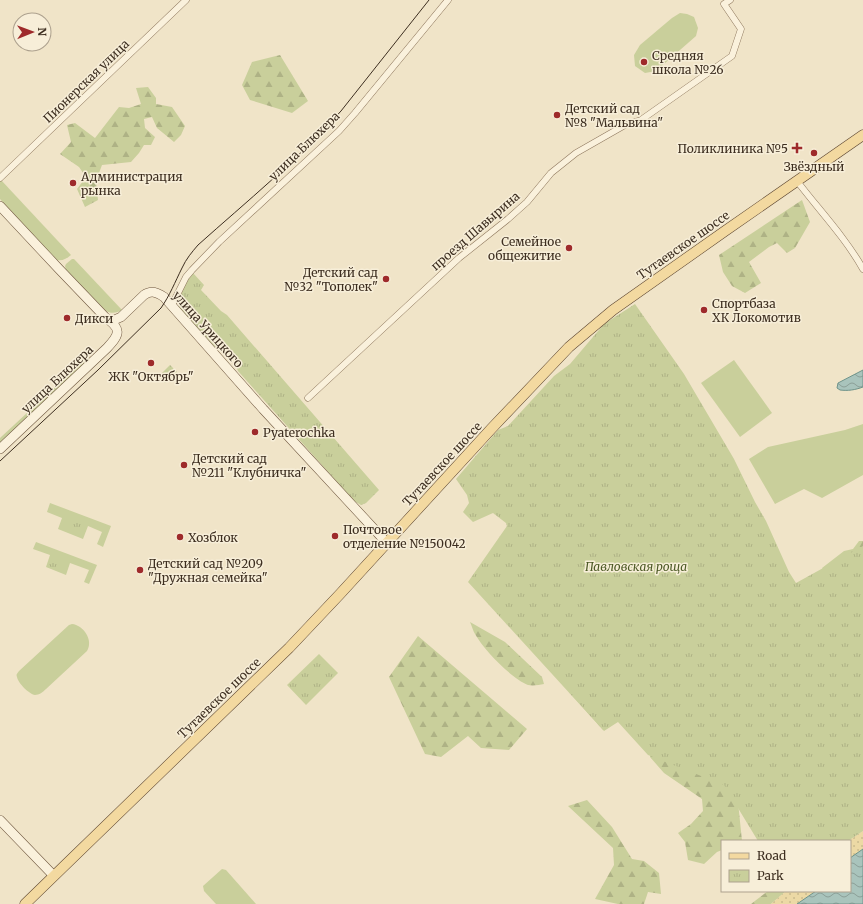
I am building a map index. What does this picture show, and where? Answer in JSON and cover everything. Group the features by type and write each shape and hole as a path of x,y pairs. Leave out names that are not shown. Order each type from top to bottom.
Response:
{"main road":[{"name":"Тутаевское шоссе","path":"25,904 289,648 518,400 569,347 613,310 863,135"}],"street":[{"name":"Пионерская улица","path":"0,178 186,0"},
{"name":"улица Блюхера","path":"172,305 186,277 192,270 219,242 339,131 448,0"},
{"name":"проезд Шавырина","path":"308,398 459,258 508,219 526,202 551,173 576,153 625,125 641,120 732,56 742,29 724,4 730,0"},
{"path":"797,181 836,229 863,269"},
{"path":"0,206 58,269 106,317 112,321"},
{"name":"улица Урицкого","path":"112,321 121,317 147,293 156,292 164,297 263,409 386,543"},
{"name":"улица Блюхера","path":"0,449 79,376 115,340 117,335 116,328 112,321"},
{"path":"0,820 54,876"}],"green space":[{"path":"680,13 694,17 698,28 696,36 656,71 645,73 635,66 634,55 640,45"},
{"path":"280,55 308,101 292,113 250,100 242,85 252,62"},
{"path":"148,87 156,98 156,104 172,107 185,126 181,135 174,142 157,128 152,117 144,119 145,128 155,137 151,145 144,145 131,162 102,165 96,181 98,200 85,207 77,189 86,177 79,167 60,154 71,142 67,125 75,123 95,138 119,107 129,108 141,104 136,88"},
{"path":"1,180 71,255 68,258 56,260 0,199"},
{"path":"802,200 810,222 795,248 787,253 777,243 769,247 749,262 761,283 745,293 732,286 723,272 719,255"},
{"path":"74,259 122,310 114,313 106,311 66,270 66,264"},
{"path":"193,273 204,285 201,290 221,311 227,315 379,490 366,503 361,505 354,501 238,371 233,358 225,348 215,347 179,307 178,297"},
{"name":"Павловская роща","path":"635,304 684,374 734,459 766,521 789,572 796,583 863,546 863,831 850,840 757,840 724,785 648,755 618,722 604,731 468,582 507,526 506,523 493,513 473,522 463,512 469,503 467,495 456,479 498,430 508,426 554,376 570,364 604,324"},
{"path":"84,360 87,364 0,446 0,438"},
{"path":"734,360 772,413 740,437 701,383"},
{"path":"170,365 177,372 165,383 159,376"},
{"path":"863,424 863,475 822,498 804,489 775,504 749,459 768,447 845,430"},
{"path":"50,503 111,526 103,547 97,544 102,532 88,526 83,539 58,529 62,518 47,512"},
{"path":"66,517 82,524 78,534 62,527"},
{"path":"859,541 863,541 863,570 824,571 822,568 844,551 853,549"},
{"path":"36,542 97,565 89,584 84,582 89,570 70,563 66,575 46,567 50,555 33,549"},
{"path":"52,557 68,563 65,572 48,566"},
{"path":"470,622 505,642 542,677 544,684 528,685 506,670 479,640 474,633"},
{"path":"72,624 80,627 86,634 89,642 87,651 42,692 35,695 30,693 19,682 17,673 69,625"},
{"path":"418,636 527,729 509,750 481,748 468,736 441,757 425,754 389,677"},
{"path":"319,654 338,673 306,705 287,685"},
{"path":"582,689 737,792 742,840 721,840 721,850 717,852 704,864 688,860 685,842 678,833 691,824 703,811 702,799 664,773 650,757 650,748 617,720 603,730 569,692"},
{"path":"587,800 612,827 632,859 644,861 659,873 661,894 648,892 644,904 618,904 595,899 614,865 613,848 568,806"},
{"path":"222,869 226,870 256,904 216,904 204,891 203,886"},
{"path":"767,892 785,892 771,904 751,904"}],"sand":[{"path":"863,831 863,849 851,857 851,840 850,840"},
{"path":"785,892 815,892 797,904 771,904"}],"water":[{"path":"863,370 863,387 854,390 840,390 837,388 838,383"},
{"path":"863,849 863,904 797,904 815,892 851,892 851,857"}],"tram line":[{"path":"0,461 98,370 161,308 191,253 198,245 272,180 325,129 429,0"}],"place":[{"name":"Средняя школа №26","path":"644,62"},
{"name":"Детский сад №8 \"Мальвина\"","path":"557,115"},
{"name":"Поликлиника №5","path":"797,148"},
{"name":"Звёздный","path":"814,153"},
{"name":"Администрация рынка","path":"73,183"},
{"name":"Семейное общежитие","path":"569,248"},
{"name":"Детский сад №32 \"Тополек\"","path":"386,279"},
{"name":"Спортбаза ХК Локомотив","path":"704,310"},
{"name":"Дикси","path":"67,318"},
{"name":"ЖК \"Октябрь\"","path":"151,363"},
{"name":"Pyaterochka","path":"255,432"},
{"name":"Детский сад №211 \"Клубничка\"","path":"184,465"},
{"name":"Почтовое отделение №150042","path":"335,536"},
{"name":"Хозблок","path":"180,537"},
{"name":"Детский сад №209 \"Дружная семейка\"","path":"140,570"}]}
